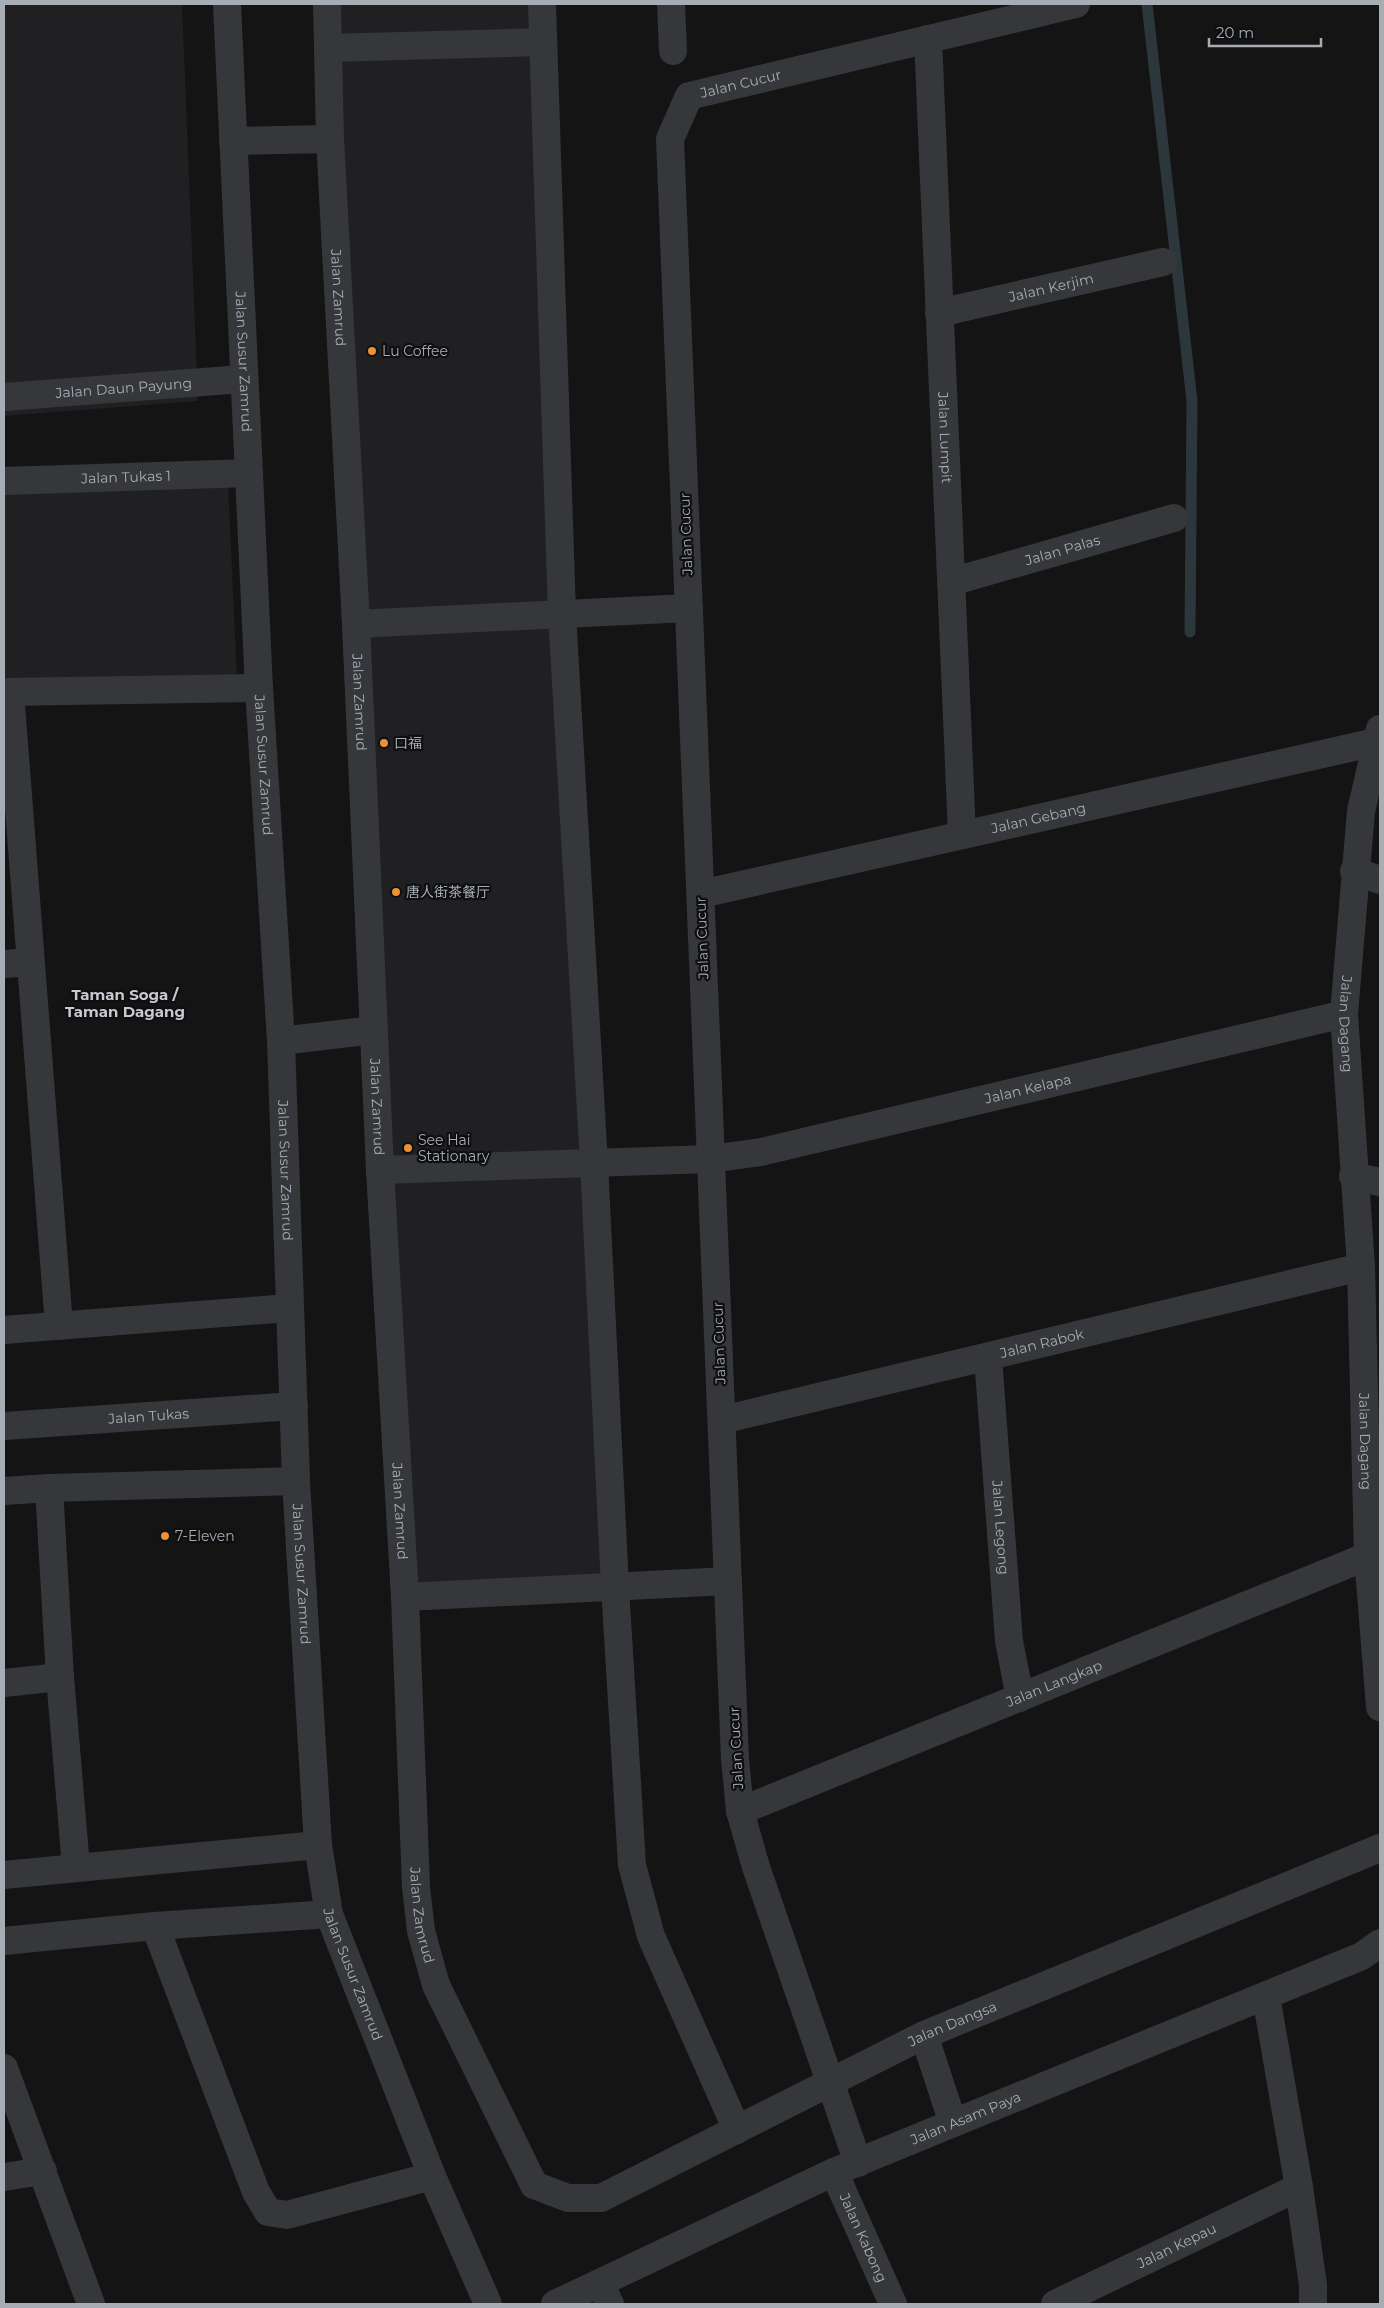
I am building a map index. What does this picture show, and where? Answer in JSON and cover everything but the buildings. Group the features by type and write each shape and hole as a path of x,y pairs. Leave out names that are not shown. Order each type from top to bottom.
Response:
{"street":[{"name":"Jalan Susur Zamrud","path":"227,4 243,379 259,688 281,1041 296,1481 318,1845 329,1914 432,2176 488,2304"},
{"name":"Jalan Zamrud","path":"327,4 330,139 356,624 380,1170 405,1597 416,1887 421,1932 436,1985 534,2185"},
{"path":"542,4 562,614 632,1865 651,1936 737,2130"},
{"path":"671,4 673,51"},
{"name":"Jalan Cucur","path":"846,2168 830,2082 756,1867 740,1811 735,1759 670,139 689,96 1076,4"},
{"name":"Jalan Lumpit","path":"928,39 962,835"},
{"path":"328,48 543,42"},
{"path":"233,141 330,139"},
{"name":"Jalan Kerjim","path":"939,313 1163,262"},
{"name":"Jalan Daun Payung","path":"4,397 243,379"},
{"name":"Jalan Tukas 1","path":"4,481 249,473"},
{"name":"Jalan Palas","path":"951,582 1174,518"},
{"path":"356,624 689,608"},
{"path":"59,1326 17,963 7,692 259,688"},
{"name":"Jalan Gebang","path":"701,894 962,835 1378,735"},
{"name":"Jalan Dagang","path":"1378,735 1361,811 1354,871 1344,1014 1360,1268 1368,1556 1380,1707"},
{"path":"1354,871 1380,880"},
{"name":"Jalan Kelapa","path":"380,1170 711,1159 761,1152 1344,1014"},
{"path":"281,1041 374,1030"},
{"path":"1353,1176 1380,1182"},
{"name":"Jalan Rabok","path":"722,1420 1360,1268"},
{"path":"4,1330 289,1308"},
{"name":"Jalan Legong","path":"988,1357 1009,1641 1020,1698"},
{"name":"Jalan Tukas","path":"4,1426 294,1406"},
{"path":"4,1491 296,1481"},
{"path":"49,1488 60,1677 76,1867"},
{"name":"Jalan Langkap","path":"740,1811 1368,1556"},
{"path":"405,1597 728,1581"},
{"path":"4,1683 60,1677"},
{"path":"4,1875 318,1845"},
{"name":"Jalan Dangsa","path":"534,2185 568,2198 601,2198 924,2035 1380,1848"},
{"path":"4,1941 155,1926 329,1914"},
{"path":"155,1926 256,2192 268,2212 286,2215 432,2176"},
{"name":"Jalan Asam Paya","path":"555,2304 605,2293 846,2168 1362,1956 1380,1943"},
{"path":"1266,1996 1313,2285 1313,2304"},
{"path":"924,2035 953,2123"},
{"path":"4,2068 92,2304"},
{"name":"Jalan Kabong","path":"846,2168 894,2304"},
{"path":"4,2177 43,2171"},
{"name":"Jalan Kepau","path":"1055,2304 1298,2187"}],"shaded area":[{"path":"4,4 182,4 198,401 4,416"},
{"path":"314,4 550,4 572,645 623,1595 392,1604 368,1197"},
{"path":"227,461 238,702 4,705 4,467"}],"waterway":[{"path":"1147,4 1192,401 1190,632"}],"place":[{"name":"Lu Coffee","path":"372,351"},
{"name":"口福","path":"384,743"},
{"name":"唐人街茶餐厅","path":"396,892"},
{"name":"See Hai Stationary","path":"408,1148"},
{"name":"7-Eleven","path":"165,1536"}],"district":[{"name":"Taman Soga / Taman Dagang","path":"125,1002"}]}
